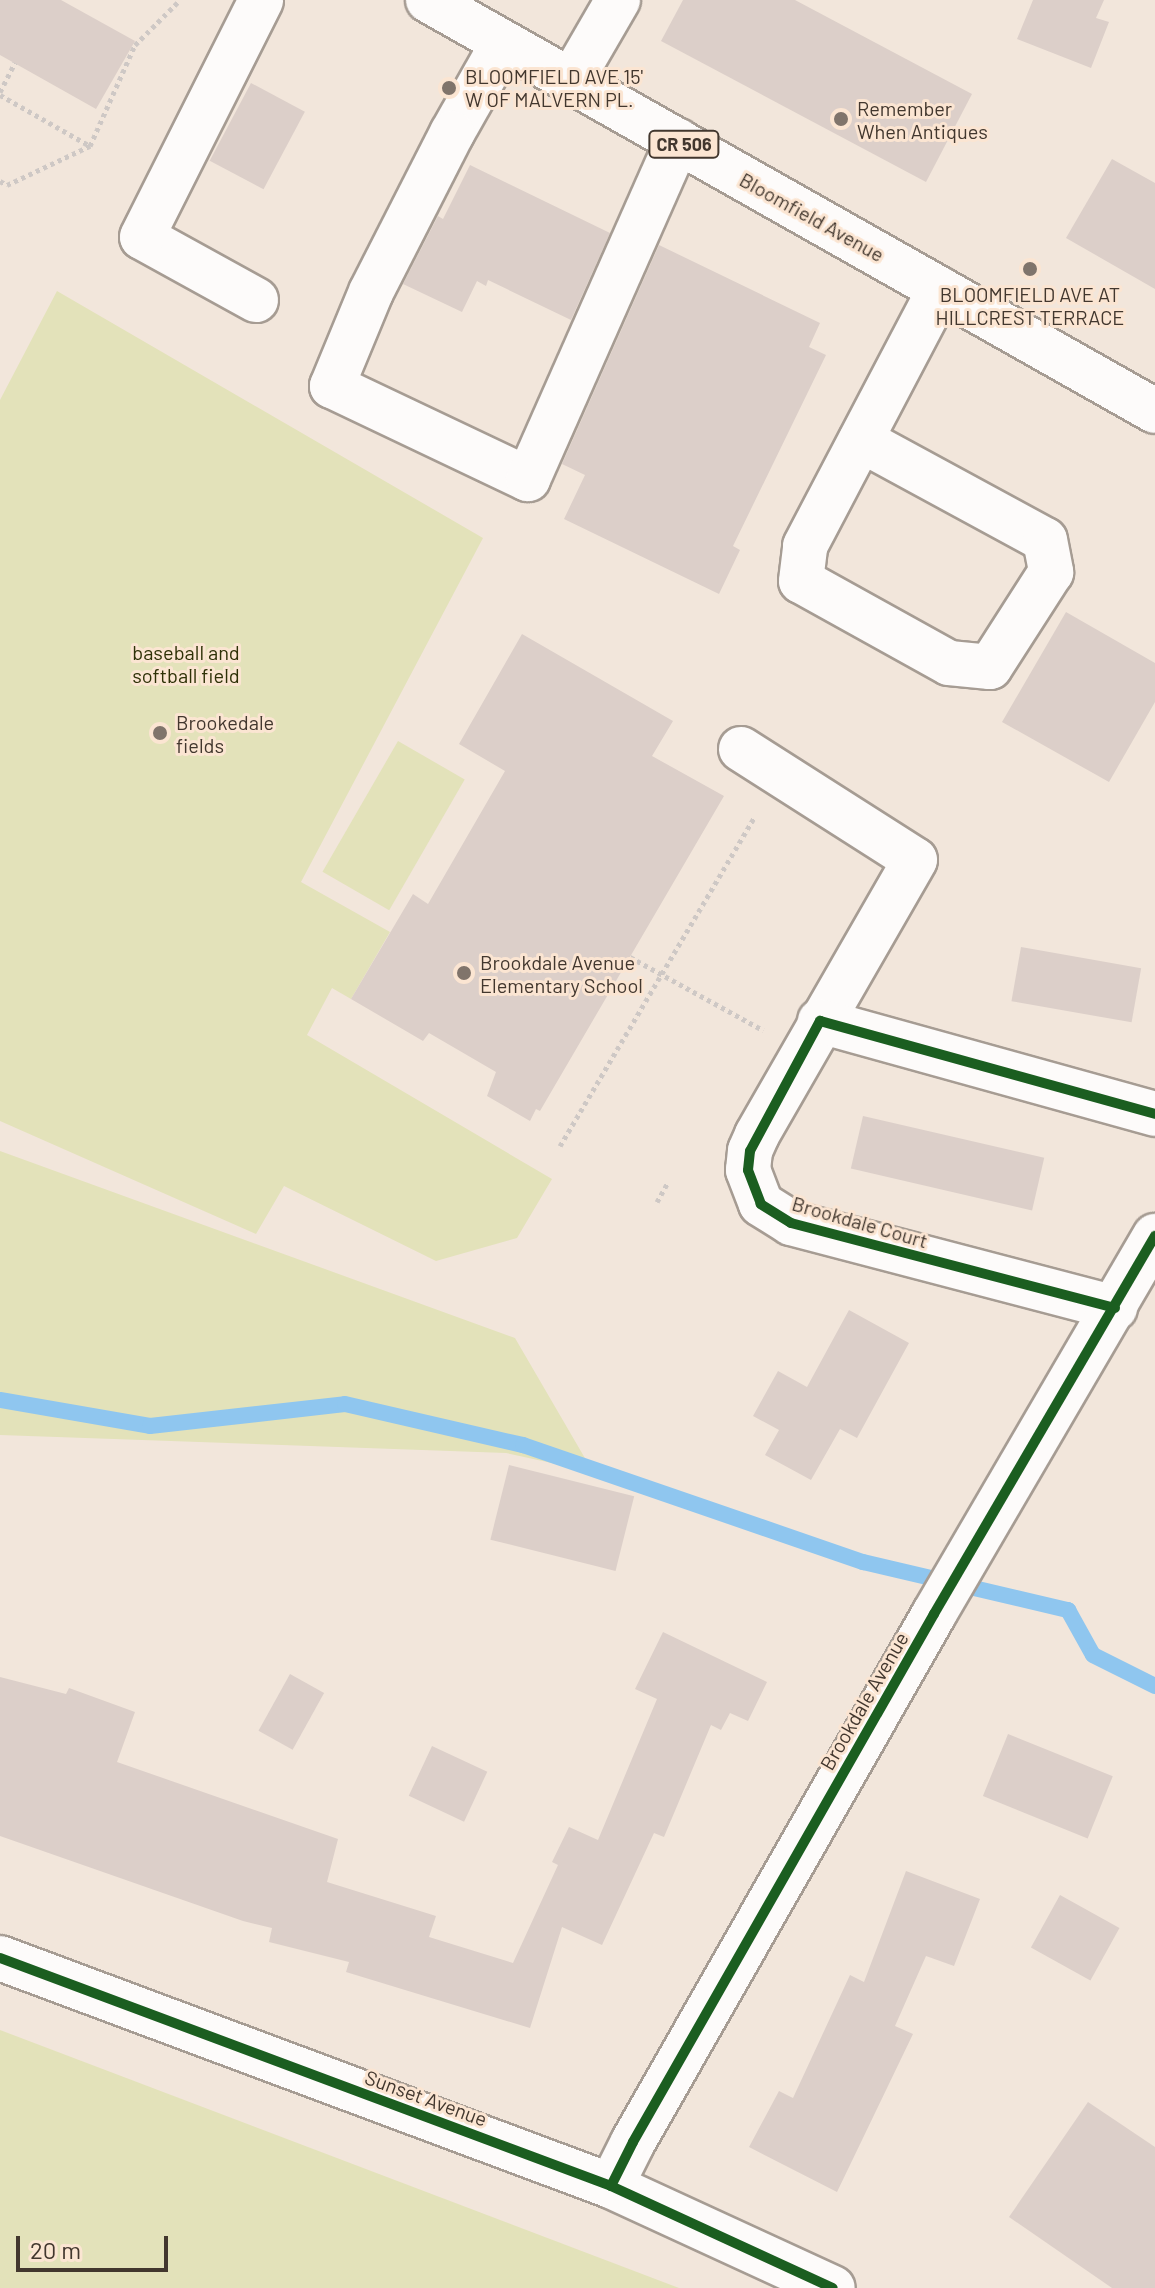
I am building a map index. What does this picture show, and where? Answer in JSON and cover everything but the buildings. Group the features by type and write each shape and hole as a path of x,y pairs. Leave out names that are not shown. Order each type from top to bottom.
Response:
{"street":[{"path":"256,300 142,237 261,0"},
{"name":"Bloomfield Avenue","path":"428,0 1155,411"},
{"path":"571,81 618,0"},
{"path":"503,43 452,133 371,292 332,386 528,479 678,141"},
{"path":"861,440 1045,540 1051,572 990,667 949,663 801,581 805,546 940,289"},
{"name":"Brookdale Court","path":"741,749 915,860 820,1021 750,1151 748,1170 761,1204 791,1223 1115,1308"},
{"path":"820,1021 1155,1114"},
{"name":"Brookdale Avenue","path":"611,2186 633,2142 934,1614 1155,1236"},
{"name":"Sunset Avenue","path":"0,1958 611,2186 833,2288"}],"path":[{"path":"0,181 7,185 90,146 135,45 180,0"},
{"path":"15,63 0,93 90,146"},
{"path":"560,1146 760,807"},
{"path":"630,957 740,1017"},
{"path":"657,1202 667,1184"}],"green space":[{"name":"baseball and softball field","path":"57,291 483,538 301,882 390,932 351,999 332,988 307,1035 552,1179 517,1238 436,1261 284,1186 256,1234 0,1121 0,400"},
{"path":"398,741 465,780 389,910 322,872"},
{"path":"0,1151 515,1338 593,1472 506,1453 0,1435"},
{"path":"0,2030 679,2288 0,2288"}],"waterway":[{"path":"0,1400 150,1426 345,1404 523,1445 863,1562 1068,1610 1093,1655 1155,1686"}],"cycle path":[{"path":"1115,1308 791,1223 761,1204 748,1170 750,1151 820,1021 1155,1114"},
{"path":"611,2186 633,2142 934,1614 1155,1236"},
{"path":"0,1958 611,2186 833,2288"}],"place":[{"name":"BLOOMFIELD AVE 15' W OF MALVERN PL.","path":"449,88"},
{"name":"Remember When Antiques","path":"841,119"},
{"name":"BLOOMFIELD AVE AT HILLCREST TERRACE","path":"1030,269"},
{"name":"Brookedale fields","path":"160,733"},
{"name":"Brookdale Avenue Elementary School","path":"464,973"}]}
